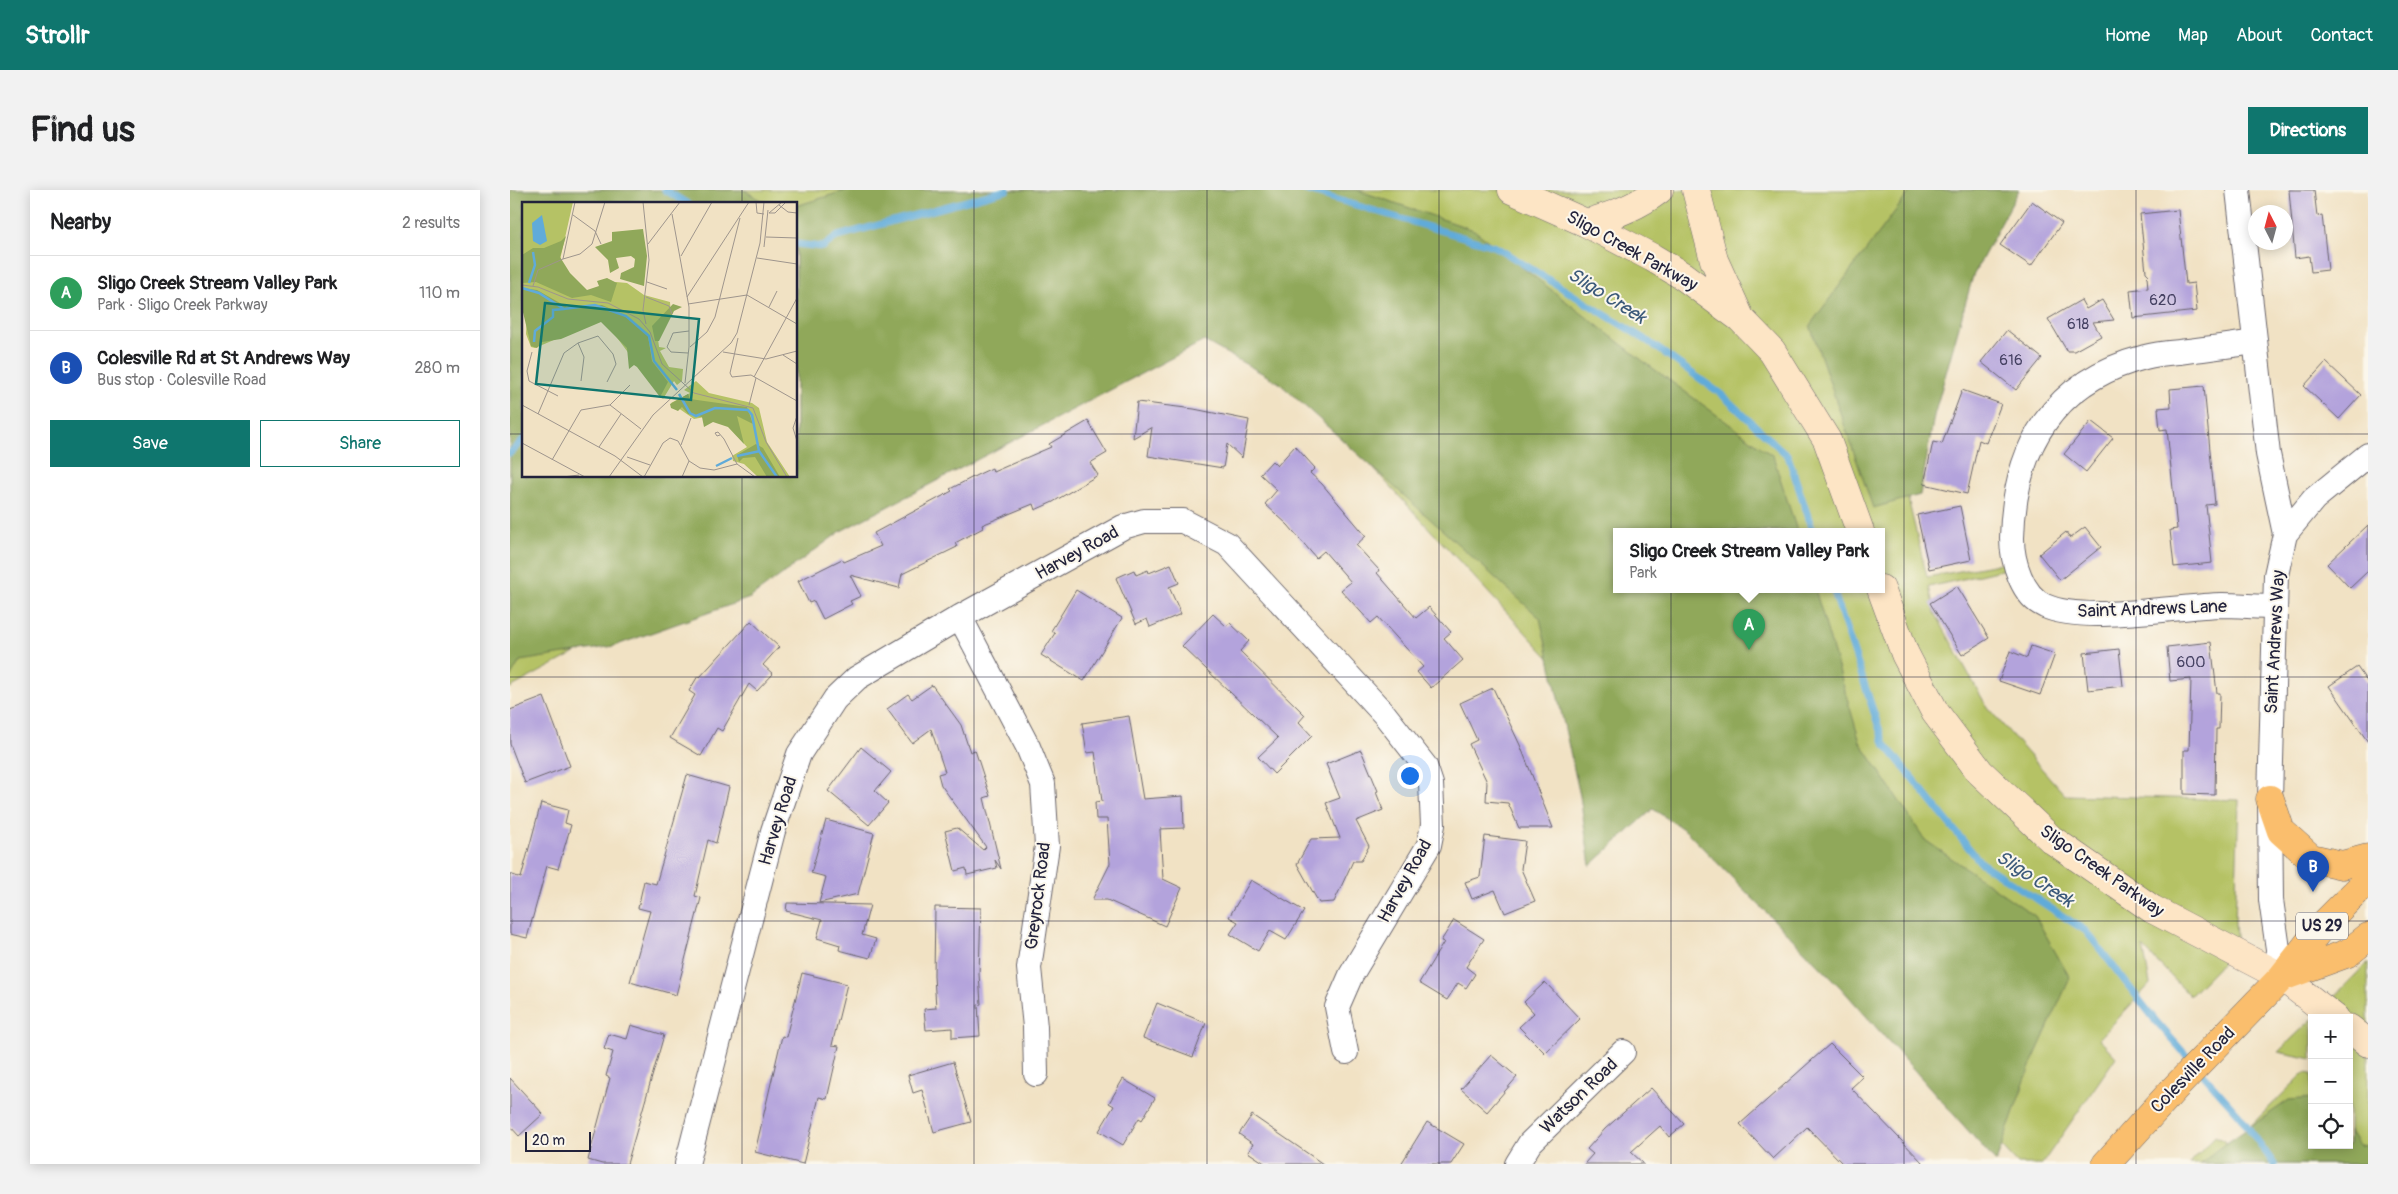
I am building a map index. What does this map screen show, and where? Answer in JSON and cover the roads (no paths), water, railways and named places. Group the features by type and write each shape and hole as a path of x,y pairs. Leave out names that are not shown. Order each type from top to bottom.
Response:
{"highway":[{"path":"2270,799 2281,831 2311,858 2342,865 2368,858"},
{"name":"Colesville Road","path":"2106,1164 2174,1089 2282,977 2322,926 2368,880"},
{"name":"Colesville Road","path":"2282,977 2348,953 2368,937"}],"street":[{"name":"Sligo Creek Parkway","path":"1512,190 1586,222 1683,276 1740,318 1772,351 1828,440 1859,528"},
{"path":"1586,222 1615,215 1647,200 1659,190"},
{"path":"1696,190 1714,260 1740,318"},
{"name":"Saint Andrews Way","path":"2238,190 2268,454 2285,534 2276,575 2270,799 2271,900 2282,977"},
{"name":"Saint Andrews Lane","path":"2254,342 2146,356 2110,369 2071,391 2041,426 2023,464 2013,512 2012,555 2024,588 2044,606 2078,613 2221,605 2275,607"},
{"path":"2285,534 2314,499 2368,455"},
{"name":"Harvey Road","path":"687,1164 773,831 800,754 835,699 844,688 857,678 960,617 1123,527 1144,521 1183,521 1227,544 1385,715 1425,766 1431,784 1433,825 1429,845 1351,975 1337,1007 1346,1052"},
{"name":"Sligo Creek Parkway","path":"1882,593 1904,654 1935,712 1980,772 2051,839 2152,909 2282,977 2330,1014"},
{"name":"Greyrock Road","path":"960,617 1028,747 1043,784 1047,846 1029,968 1035,1027 1036,1074"},
{"path":"2353,1031 2368,1043"},
{"name":"Watson Road","path":"1517,1164 1530,1143 1623,1052"}],"waterway":[{"name":"Sligo Creek","path":"665,190 685,202"},
{"name":"Sligo Creek","path":"798,244 823,247 838,236 1007,190"},
{"name":"Sligo Creek","path":"1305,190 1496,247 1649,342 1721,394 1788,456 1812,528"},
{"path":"510,453 522,441"},
{"name":"Sligo Creek","path":"1834,593 1884,743 1981,863 2086,931 2155,1020 2193,1063"},
{"name":"Sligo Creek","path":"2200,1071 2240,1116 2274,1164"}],"place":[{"name":"Sligo Creek Stream Valley Park","path":"1749,650"},
{"name":"Colesville Rd at St Andrews Way","path":"2313,892"}]}
